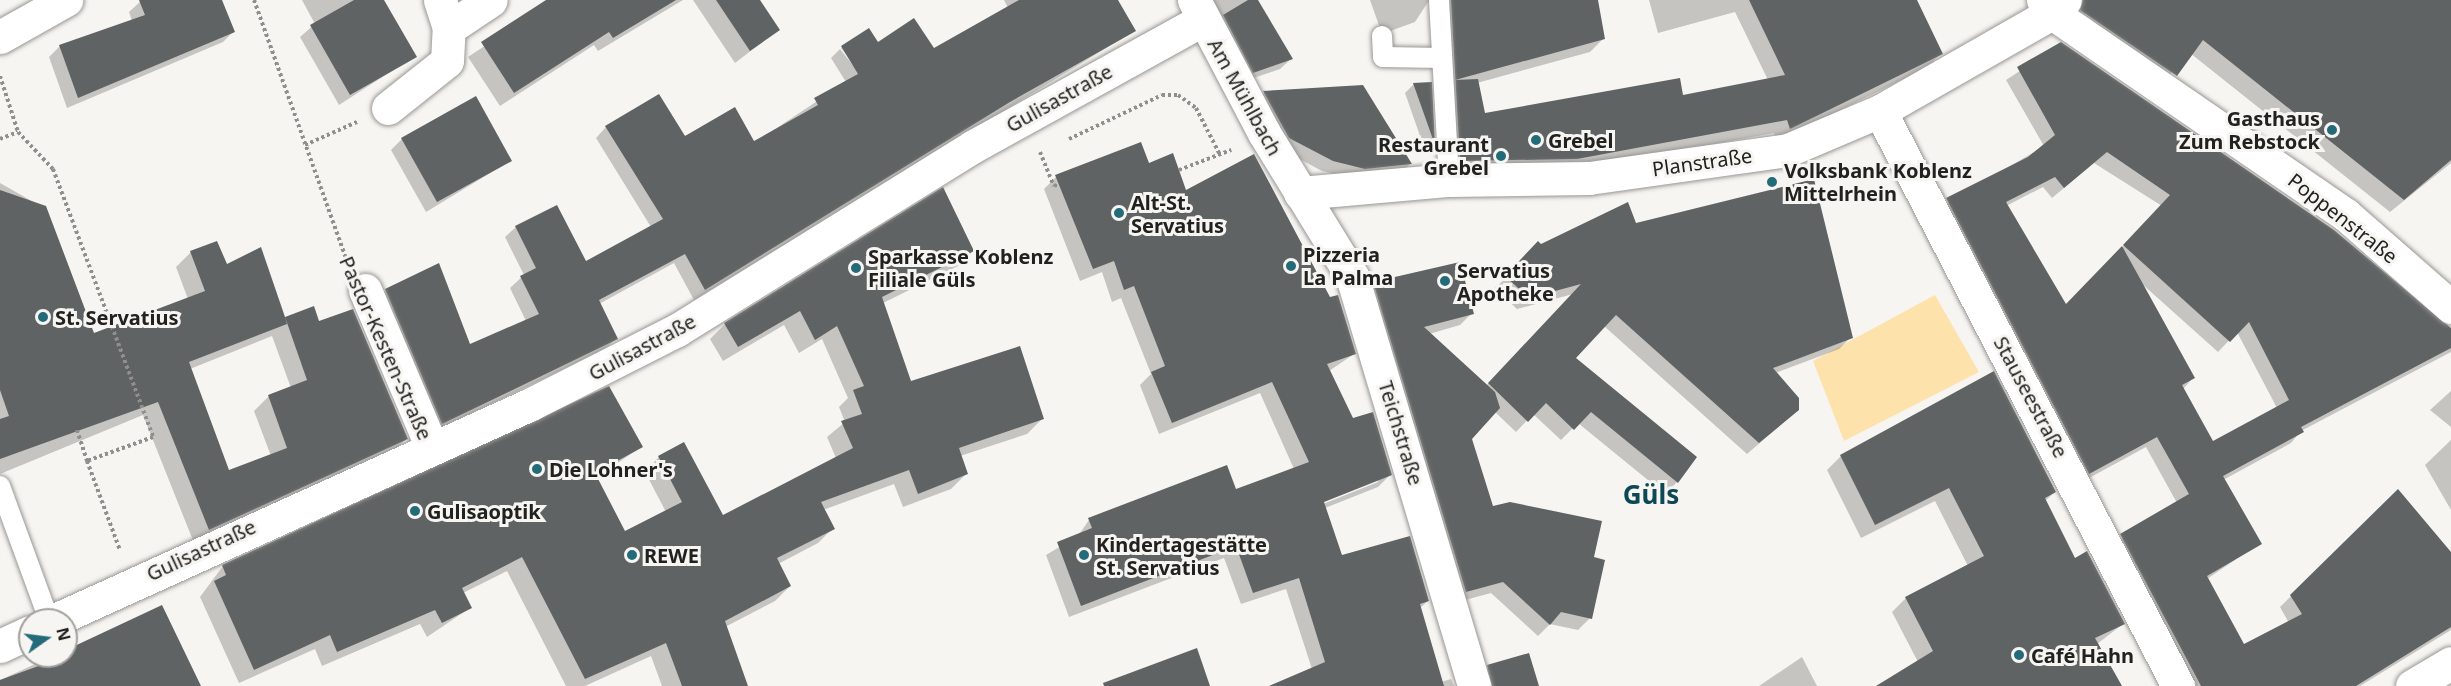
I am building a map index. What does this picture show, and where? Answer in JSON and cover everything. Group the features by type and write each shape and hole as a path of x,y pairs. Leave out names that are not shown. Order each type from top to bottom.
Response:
{"street":[{"path":"0,37 66,0"},
{"path":"388,108 447,61 445,14 491,0"},
{"name":"Planstraße","path":"1300,193 1449,180 1590,178 1788,150 1880,111 2054,4"},
{"name":"Poppenstraße","path":"2054,4 2346,215 2451,307"},
{"name":"Am Mühlbach","path":"1198,10 1300,193"},
{"name":"Gulisastraße","path":"78,609 132,582 432,448 677,330 1198,10"},
{"name":"Stauseestraße","path":"1880,111 2178,686"},
{"name":"Teichstraße","path":"1300,193 1352,276 1474,686"},
{"name":"Pastor-Kesten-Straße","path":"365,290 432,448"},
{"path":"0,646 18,638"},
{"path":"2412,686 2451,663"}],"lane":[{"path":"1439,0 1449,180"},
{"path":"1382,36 1383,57 1442,57"},
{"path":"0,486 45,608"}],"path":[{"name":"Pastor-Kesten-Straße","path":"254,0 357,293 365,290"},
{"path":"0,76 18,132 53,169 153,437 87,461"},
{"path":"1060,142 1162,95 1178,95 1196,108 1220,155 1179,170"},
{"path":"305,145 388,108"},
{"path":"0,139 18,132"},
{"path":"1050,147 1040,152 1054,186 1059,184"},
{"path":"77,430 132,582"}],"shaded area":[{"path":"1935,295 1979,372 1844,441 1813,361"}],"building":[{"path":"139,0 222,0 235,32 78,98 59,45 145,15"},
{"path":"354,0 384,0 417,57 350,95 310,25"},
{"path":"546,0 676,0 613,38 609,32 514,93 481,42"},
{"path":"716,0 760,0 780,30 750,51"},
{"path":"1019,0 1118,0 1136,31 1010,102 705,290 685,254 599,300 618,339 442,424 385,289 439,263 470,344 539,314 520,276 536,268 515,226 557,205 586,261 663,219 605,126 659,94 685,136 735,107 754,141 818,105 814,98 858,74 841,46 869,28 878,42 914,18 934,48"},
{"path":"1248,0 1258,0 1293,59 1253,73 1223,15"},
{"path":"1451,0 1598,0 1605,39 1455,80"},
{"path":"1749,0 1917,0 1943,54 1790,129 1787,120 1577,159 1460,161 1455,80 1478,79 1485,113 1680,78 1683,95 1785,75"},
{"path":"2083,0 2451,0 2451,160 2404,200 2203,40 2177,76 2080,10"},
{"path":"2061,42 2334,230 2451,328 2451,348 2301,427 2304,432 2223,476 2262,544 2207,576 2244,644 2302,614 2290,595 2398,489 2451,552 2451,627 2356,686 2201,686 2120,534 2189,494 2157,437 2089,474 1946,198 2028,157 2055,135 2017,67","holes":["2107,152 2170,195 2123,245 2230,342 2249,322 2289,400 2213,441 2182,385 2195,378 2122,246 2066,304 2006,202 2055,177 2064,188"]},
{"path":"1432,82 1435,145 1413,83"},
{"path":"1363,85 1412,164 1365,169 1333,161 1289,138 1263,91"},
{"path":"476,96 512,161 437,202 401,138"},
{"path":"1141,142 1149,163 1173,153 1186,190 1254,154 1330,297 1338,295 1356,354 1327,364 1353,418 1373,412 1392,475 1324,502 1342,555 1410,536 1429,601 1420,604 1444,686 1269,686 1325,662 1299,578 1253,593 1236,546 1081,606 1057,542 1092,528 1088,518 1227,465 1236,489 1309,462 1272,382 1172,423 1151,372 1165,366 1134,286 1124,290 1114,261 1093,269 1055,175"},
{"path":"1814,179 1853,338 1773,368 1799,398 1799,410 1759,443 1616,315 1576,358 1697,457 1678,483 1591,412 1574,430 1546,403 1528,422 1488,383 1581,284 1529,298 1505,276 1538,241 1541,244 1628,202 1636,223"},
{"path":"943,187 974,251 882,297 911,381 1020,346 1044,419 959,448 968,474 918,494 909,470 821,502 835,529 777,558 791,586 725,621 748,686 682,686 666,643 585,679 522,557 462,588 472,608 442,623 435,610 337,652 330,635 254,670 214,581 226,575 222,565 609,386 643,447 595,473 625,531 682,502 658,456 684,442 723,515 853,448 841,421 862,414 853,390 864,386 837,326 815,340 800,311 738,347 724,323"},
{"path":"0,190 46,206 94,333 205,291 190,251 217,241 227,264 261,247 285,317 314,306 319,321 353,309 408,439 209,530 158,402 0,459 0,419 9,416 0,390","holes":["285,317 307,380 268,395 287,448 229,470 189,362 287,324"]},
{"path":"1460,262 1474,314 1424,327 1495,392 1500,408 1472,439 1493,506 1510,502 1602,521 1594,557 1605,560 1592,619 1561,612 1550,625 1503,582 1466,592 1373,282"},
{"path":"1994,371 2056,492 2045,498 2075,558 2087,551 2125,624 2095,638 2122,686 1876,686 1933,651 1905,597 1984,556 1949,488 1875,525 1840,455"},
{"path":"162,605 201,686 0,686 0,680 33,668 78,668 78,644"},
{"path":"1197,648 1210,686 1104,686 1103,683"},
{"path":"1529,653 1539,686 1492,686 1487,665"}],"place":[{"name":"Gasthaus Zum Rebstock","path":"2332,130"},
{"name":"Grebel","path":"1536,140"},
{"name":"Restaurant Grebel","path":"1501,156"},
{"name":"Volksbank Koblenz Mittelrhein","path":"1772,182"},
{"name":"Alt-St. Servatius","path":"1119,213"},
{"name":"Pizzeria La Palma","path":"1291,266"},
{"name":"Sparkasse Koblenz Filiale Güls","path":"856,268"},
{"name":"Servatius Apotheke","path":"1445,281"},
{"name":"St. Servatius","path":"43,317"},
{"name":"Die Lohner's","path":"537,469"},
{"name":"Gulisaoptik","path":"415,511"},
{"name":"REWE","path":"632,555"},
{"name":"Kindertagestätte St. Servatius","path":"1084,555"},
{"name":"Café Hahn","path":"2019,655"}],"district":[{"name":"Güls","path":"1651,495"}]}
